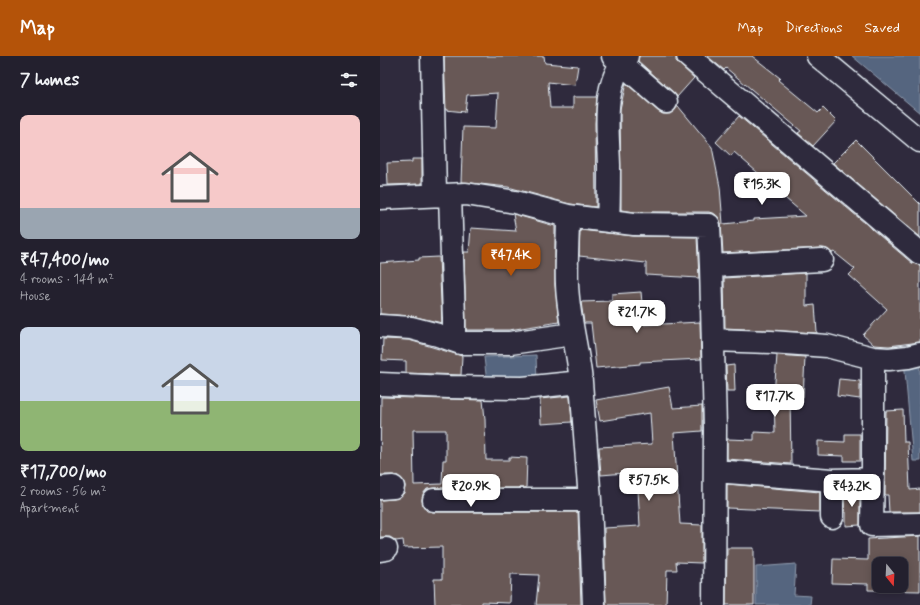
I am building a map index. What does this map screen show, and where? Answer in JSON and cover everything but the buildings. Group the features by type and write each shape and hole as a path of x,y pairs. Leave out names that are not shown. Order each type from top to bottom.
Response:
{"street":[{"path":"432,56 454,319 454,340"},
{"path":"688,56 920,253"},
{"path":"818,56 920,141"},
{"path":"608,221 609,168 607,108 612,84 621,58 666,102"},
{"path":"380,198 466,194 515,202 568,216 608,221 634,224 707,224 710,228 713,340 714,605"},
{"path":"568,216 567,284 573,334 580,367 590,500 594,605"},
{"path":"711,266 822,260"},
{"path":"380,326 410,328 461,343 510,343 573,334"},
{"path":"713,340 827,346 873,358 889,359 920,354"},
{"path":"873,358 872,525 920,524"},
{"path":"380,384 522,388 581,382"},
{"path":"714,471 832,480 873,479"},
{"path":"832,480 832,517"},
{"path":"434,500 590,500"}],"water":[{"path":"852,56 920,56 920,113"},
{"path":"536,355 537,381 487,383 484,357"},
{"path":"920,356 920,461 913,461 904,360"},
{"path":"796,564 794,595 811,596 810,605 756,605 756,567"}]}
